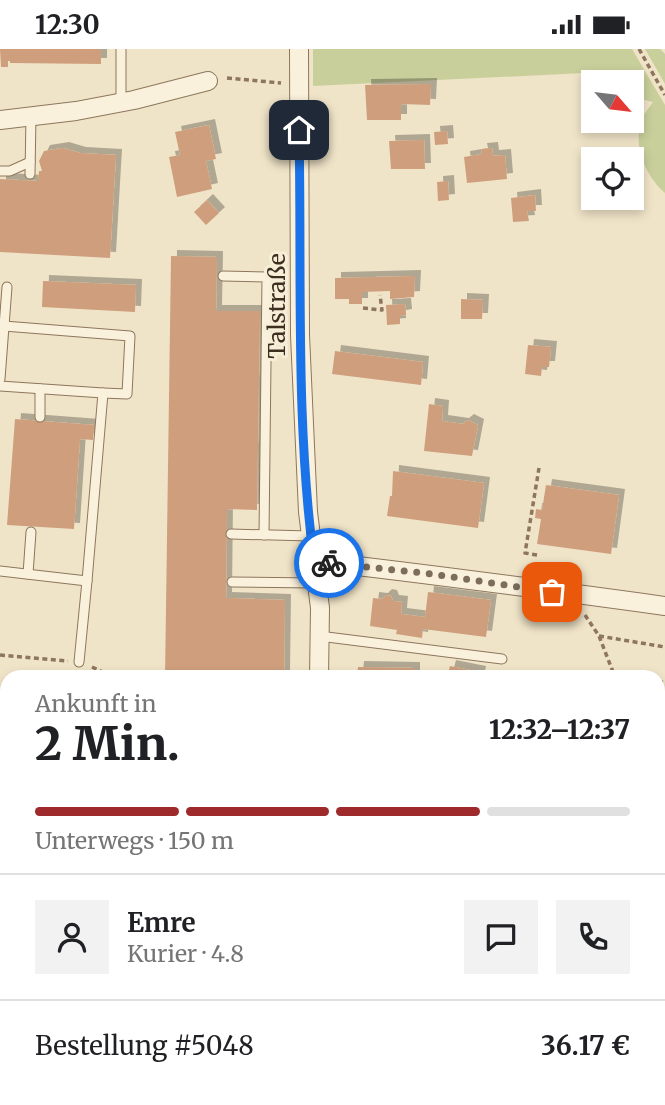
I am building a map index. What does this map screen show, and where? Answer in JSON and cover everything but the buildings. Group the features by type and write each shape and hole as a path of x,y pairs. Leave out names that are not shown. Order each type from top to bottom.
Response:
{"street":[{"name":"Talstraße","path":"299,49 300,335 310,536 320,608 319,670"},
{"path":"0,120 76,111 208,81"},
{"path":"314,561 432,574 665,606"}],"lane":[{"path":"121,49 121,102"},
{"path":"30,174 31,116"},
{"path":"0,171 10,171 30,162"},
{"path":"223,276 267,277 264,535"},
{"path":"4,327 130,335 127,394 0,387 0,379 7,287"},
{"path":"40,389 40,417"},
{"path":"79,661 103,393"},
{"path":"28,574 31,532"},
{"path":"231,534 310,536"},
{"path":"0,571 87,581"},
{"path":"232,582 316,583"},
{"path":"319,636 502,659"}],"path":[{"path":"639,49 665,95"},
{"path":"208,81 219,78 260,83"},
{"path":"363,308 382,310 380,295"},
{"path":"537,555 526,553 539,468"},
{"path":"612,670 599,636 665,647"},
{"path":"0,655 79,661 98,670"}],"green space":[{"path":"313,49 632,49 665,105 665,193 647,170 644,147 640,147 639,133 644,133 644,116 653,102 644,100 644,70 581,70 581,73 313,86"},
{"path":"645,49 660,49 665,54 665,84"}],"way so far":[{"path":"329,563 432,574 552,592"}],"route":[{"path":"299,130 300,335 308,512 314,561 329,563"}]}
